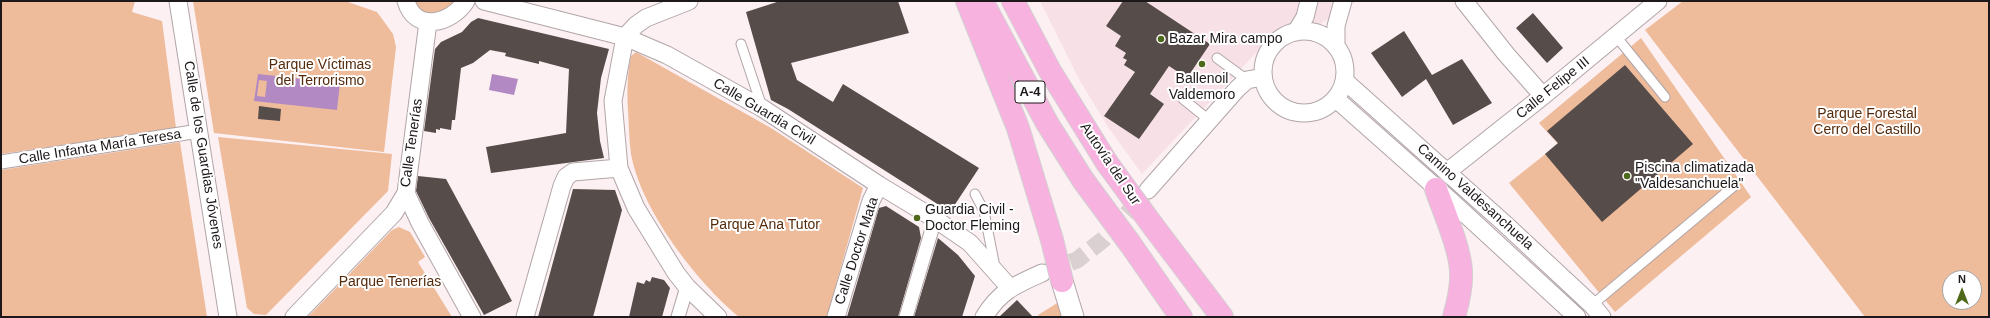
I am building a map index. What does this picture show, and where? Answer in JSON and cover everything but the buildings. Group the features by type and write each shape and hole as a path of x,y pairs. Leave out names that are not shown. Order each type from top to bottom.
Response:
{"highway":[{"path":"967,1 1018,128 1052,240 1062,281"},
{"name":"A-4","path":"982,1 1047,123 1083,180 1131,245 1181,317"},
{"name":"Autovía del Sur","path":"1013,1 1050,71 1107,163 1171,251 1222,317"},
{"path":"1441,180 1461,271 1459,295 1454,317"},
{"path":"1171,251 1237,317"}],"street":[{"name":"Calle de los Guardias Jóvenes","path":"178,1 230,314"},
{"path":"406,1 412,14 418,20 428,22 445,19 456,12 466,1"},
{"name":"Calle Guardia Civil","path":"484,1 625,37 667,55 762,108 879,185 935,219 970,243 1010,288"},
{"path":"689,1 646,18 636,25 625,37 613,101 619,168 636,208 687,287 718,317"},
{"path":"1296,32 1305,17 1309,1"},
{"path":"1336,46 1336,26 1343,1"},
{"path":"1464,1 1506,54 1543,96"},
{"name":"Calle Felipe III","path":"1441,180 1658,1"},
{"name":"Calle Tenerías","path":"294,317 388,220 406,193 428,22"},
{"path":"1148,190 1209,120 1255,78 1264,65 1268,53 1284,36 1296,32 1307,31 1318,34 1328,39 1336,46 1344,62 1345,80 1336,99 1325,108 1312,113 1298,113 1285,109 1274,101 1267,90 1255,78"},
{"name":"Camino Valdesanchuela","path":"1345,80 1441,180 1577,317"},
{"name":"Camino Valdesanchuela","path":"1336,99 1441,180 1504,223 1597,311"},
{"name":"Calle Infanta María Teresa","path":"1,162 199,131"},
{"path":"525,317 562,186 566,177 573,172 619,168"},
{"name":"Calle Doctor Mata","path":"836,317 871,201 879,185"},
{"path":"406,193 420,223 472,317"},
{"path":"388,220 400,217 420,223"},
{"path":"906,317 935,219"},
{"path":"984,317 992,305 1010,288 1042,273"},
{"path":"1062,281 1073,317"},
{"path":"678,317 687,287"}],"lane":[{"path":"1615,36 1665,97"},
{"path":"741,44 762,108"},
{"path":"1217,58 1255,78"},
{"path":"1183,99 1209,120"},
{"path":"1597,311 1734,186"},
{"path":"975,194 984,211 996,272"}],"shaded area":[{"path":"1040,1 1357,1 1320,24 1293,24 1271,37 1142,174 1108,127 1080,81"},
{"path":"258,74 340,83 337,110 254,101","holes":["259,80 267,81 265,97 257,96"]},
{"path":"492,74 518,79 514,95 489,90"}],"green space":[{"path":"1,1 135,1 132,12 162,21 176,128 1,154"},
{"name":"Parque Víctimas del Terrorismo","path":"193,1 345,1 377,12 393,34 396,47 384,152 214,133"},
{"path":"413,1 456,1 442,13 426,16"},
{"name":"Parque Forestal Cerro del Castillo","path":"1683,1 1989,1 1989,317 1865,317 1645,30"},
{"name":"Piscina climatizada \"Valdesanchuela\"","path":"1641,38 1751,197 1615,312 1509,183 1558,144 1539,123"},
{"name":"Parque Ana Tutor","path":"636,52 771,128 863,188 827,317 739,317 705,284 673,243 658,221 646,198 637,176 631,154 627,97 631,56"},
{"path":"218,137 392,154 388,191 266,315 254,314 247,308"},
{"path":"180,142 207,317 1,317 1,170"},
{"name":"Parque Tenerías","path":"399,227 410,232 425,257 418,262 452,317 308,317 392,230"},
{"path":"1062,300 1067,317 1039,317 1038,315"}],"tunnel":[{"path":"1047,271 1077,260 1104,239 1144,195"}],"place":[{"name":"Bazar Mira campo","path":"1161,39"},
{"name":"Ballenoil Valdemoro","path":"1202,64"},
{"name":"Piscina climatizada \"Valdesanchuela\"","path":"1627,176"},
{"name":"Guardia Civil - Doctor Fleming","path":"917,218"}]}
